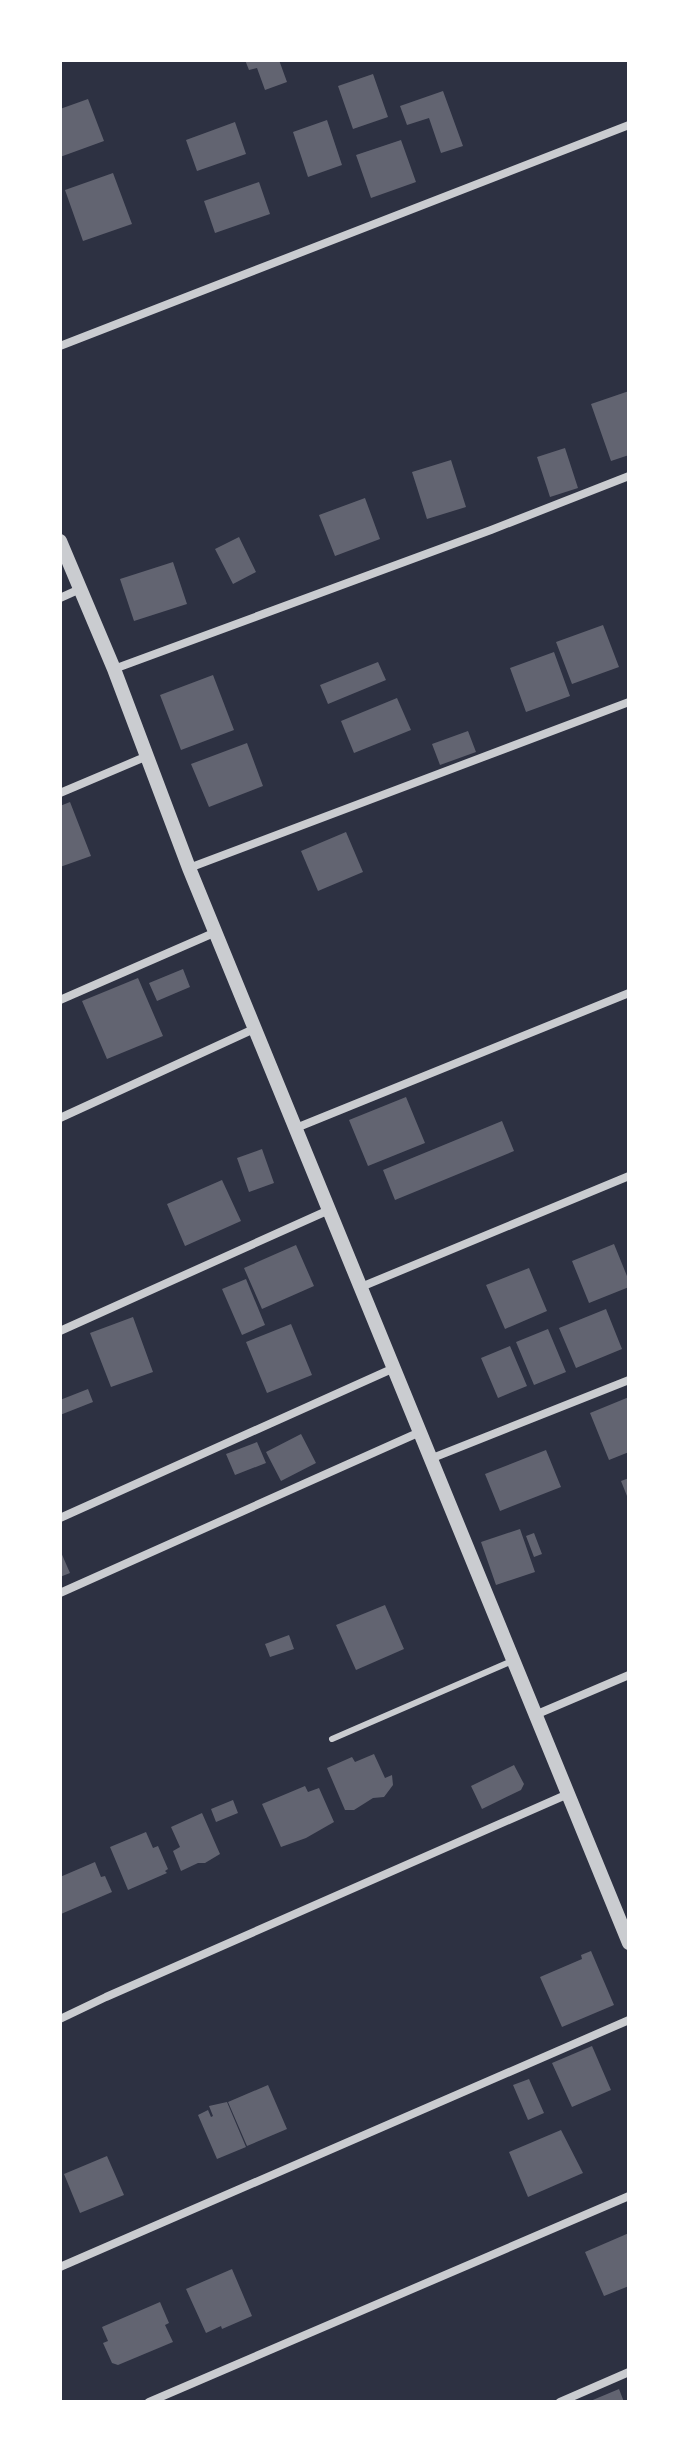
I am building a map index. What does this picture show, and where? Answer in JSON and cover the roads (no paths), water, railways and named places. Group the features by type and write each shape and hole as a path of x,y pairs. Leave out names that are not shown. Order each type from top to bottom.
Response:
{"street":[{"path":"60,346 629,125"},
{"path":"114,669 629,476"},
{"path":"60,541 114,669 189,868 629,1943"},
{"path":"60,598 80,589"},
{"path":"189,868 629,702"},
{"path":"60,793 145,757"},
{"path":"60,1000 216,932"},
{"path":"296,1128 629,993"},
{"path":"60,1118 256,1028"},
{"path":"361,1287 629,1176"},
{"path":"60,1331 329,1210"},
{"path":"60,1518 394,1368"},
{"path":"430,1459 629,1380"},
{"path":"60,1593 420,1432"},
{"path":"535,1715 629,1675"},
{"path":"60,2019 568,1794"},
{"path":"60,2267 629,2020"},
{"path":"149,2402 629,2196"},
{"path":"560,2402 629,2372"}],"lane":[{"path":"332,1739 513,1661"}]}
